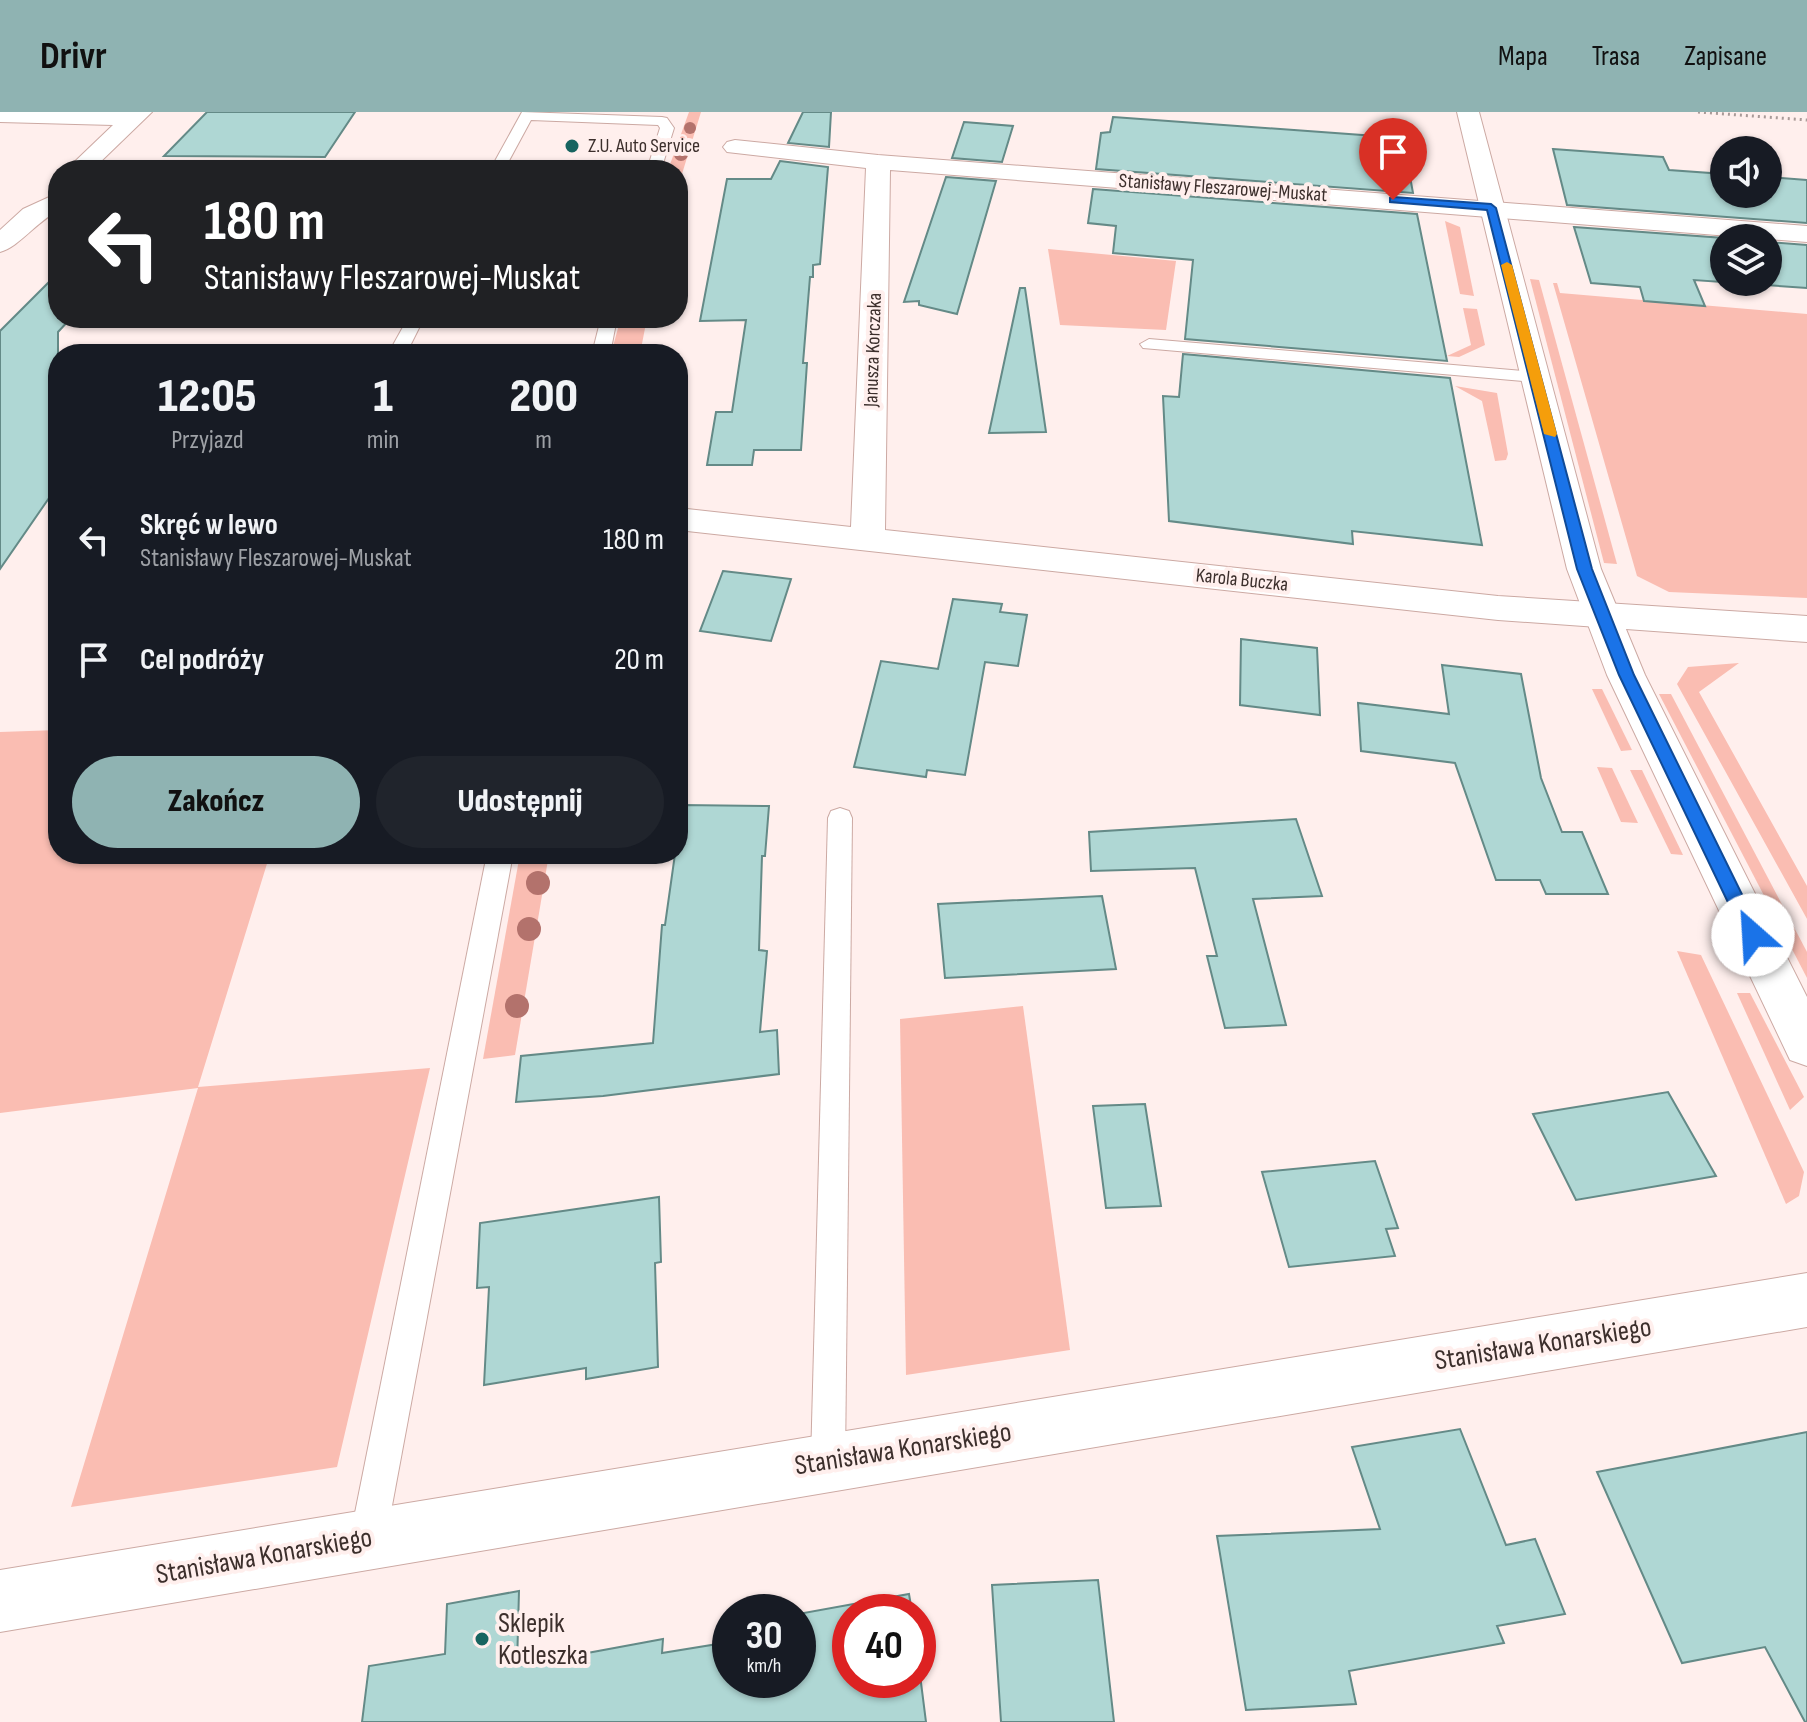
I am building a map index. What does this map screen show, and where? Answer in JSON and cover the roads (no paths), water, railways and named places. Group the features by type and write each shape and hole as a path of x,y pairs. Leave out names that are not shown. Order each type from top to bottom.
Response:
{"street":[{"path":"1468,112 1584,569 1626,675 1807,1045"},
{"path":"0,115 137,116"},
{"path":"89,160 137,116"},
{"name":"Stanisławy Fleszarowej-Muskat","path":"735,147 878,162 1807,234"},
{"name":"Janusza Korczaka","path":"868,537 878,162"},
{"path":"32,214 36,195 48,188"},
{"path":"0,244 32,214 48,206"},
{"name":"Karola Buczka","path":"688,520 868,537 1498,608 1807,629"},
{"name":"Stanisława Konarskiego","path":"0,1601 1807,1300"}],"lane":[{"path":"503,160 528,114 662,121 667,128 657,160"},
{"path":"1149,344 1536,377"},
{"path":"828,1462 840,818"},
{"path":"368,1538 498,864"}],"place":[{"name":"Z.U. Auto Service","path":"572,146"},
{"name":"Sklepik Kotleszka","path":"482,1639"}]}
